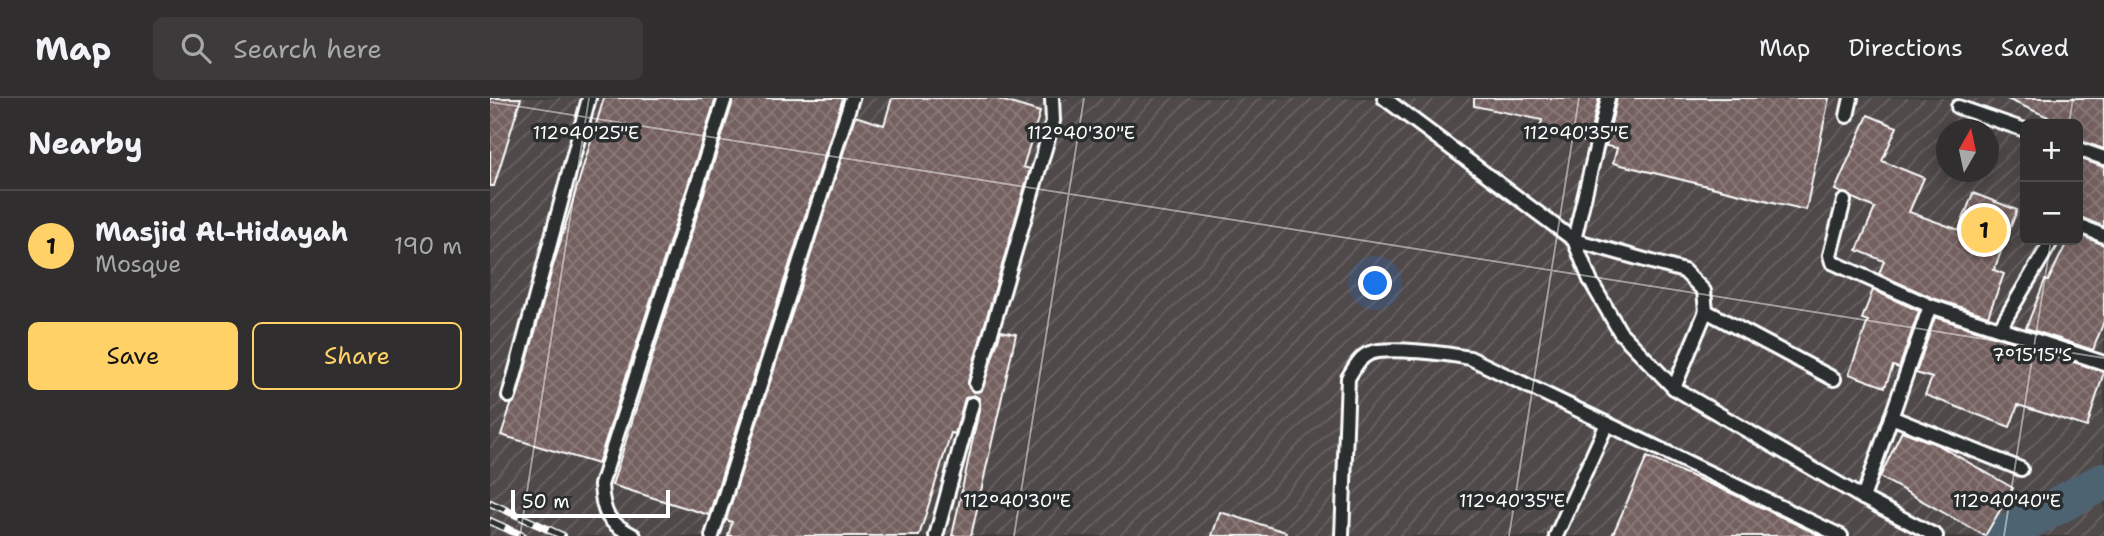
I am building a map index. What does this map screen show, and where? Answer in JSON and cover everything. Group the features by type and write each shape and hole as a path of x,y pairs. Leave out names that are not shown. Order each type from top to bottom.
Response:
{"lane":[{"path":"509,396 589,98"},
{"path":"634,536 611,523 602,503 601,485 725,98"},
{"path":"712,536 852,98"},
{"path":"976,384 1053,121 1052,98"},
{"path":"1384,98 1574,240 1684,271 1704,290 1706,310 1674,388"},
{"path":"1608,98 1574,240 1590,280 1620,331 1674,388 1863,498 1936,536"},
{"path":"1847,116 1851,98"},
{"path":"1958,107 2020,129"},
{"path":"2083,151 2104,158"},
{"path":"1844,201 1830,255 1832,262 1930,306 2104,363"},
{"path":"2083,227 2104,236"},
{"path":"2000,328 2049,245"},
{"path":"1863,498 1930,306"},
{"path":"1706,310 1834,379"},
{"path":"1342,536 1348,378 1359,361 1370,353 1442,353 1470,358 1605,426 1840,536"},
{"path":"936,536 972,404"},
{"path":"1891,416 2021,469"},
{"path":"1556,536 1605,426"}],"shaded area":[{"path":"490,98 2104,98 2104,536 490,536"}],"building":[{"path":"490,98 521,98 494,186 490,186"},
{"path":"604,98 716,98 598,464 501,435 511,405 517,398 553,266"},
{"path":"734,98 843,98 709,515 612,485"},
{"path":"892,98 994,98 1040,112 1023,167 1030,169 968,382 973,392 982,390 1001,331 1016,334 971,536 952,536 980,406 979,398 974,395 965,398 955,434 951,433 919,536 728,536 732,522 726,520 855,116 884,125"},
{"path":"1474,98 1599,98 1588,142 1539,133 1542,120 1474,106"},
{"path":"1617,98 1829,98 1806,210 1613,163 1617,148 1606,146"},
{"path":"2005,98 2104,98 2104,149 2083,142 2083,119 2053,119"},
{"path":"1868,115 1897,127 1882,161 1924,178 1909,212 1959,230 1973,193 2017,210 1994,270 2004,274 1988,316 1933,298 1879,274 1884,261 1857,250 1875,208 1835,190"},
{"path":"2083,160 2104,167 2104,227 2083,218"},
{"path":"2083,236 2104,245 2104,321 2093,350 2026,328 2045,280 2048,281 2066,245 2083,245"},
{"path":"1873,290 1919,311 1899,368 1893,366 1885,387 1849,374 1868,321 1862,319"},
{"path":"1935,317 2104,372 2087,427 2018,405 2010,427 1925,395 1932,378 1916,373"},
{"path":"1902,431 1938,445 2013,488 1985,536 1880,477"},
{"path":"1647,457 1733,494 1821,536 1612,536"},
{"path":"1220,512 1286,532 1285,536 1212,536"}],"waterway":[{"path":"2000,536 2104,481"}],"railway":[{"path":"490,503 563,536"},
{"path":"490,521 523,536"}],"place":[{"name":"Masjid Al-Hidayah","path":"1984,230"}]}
